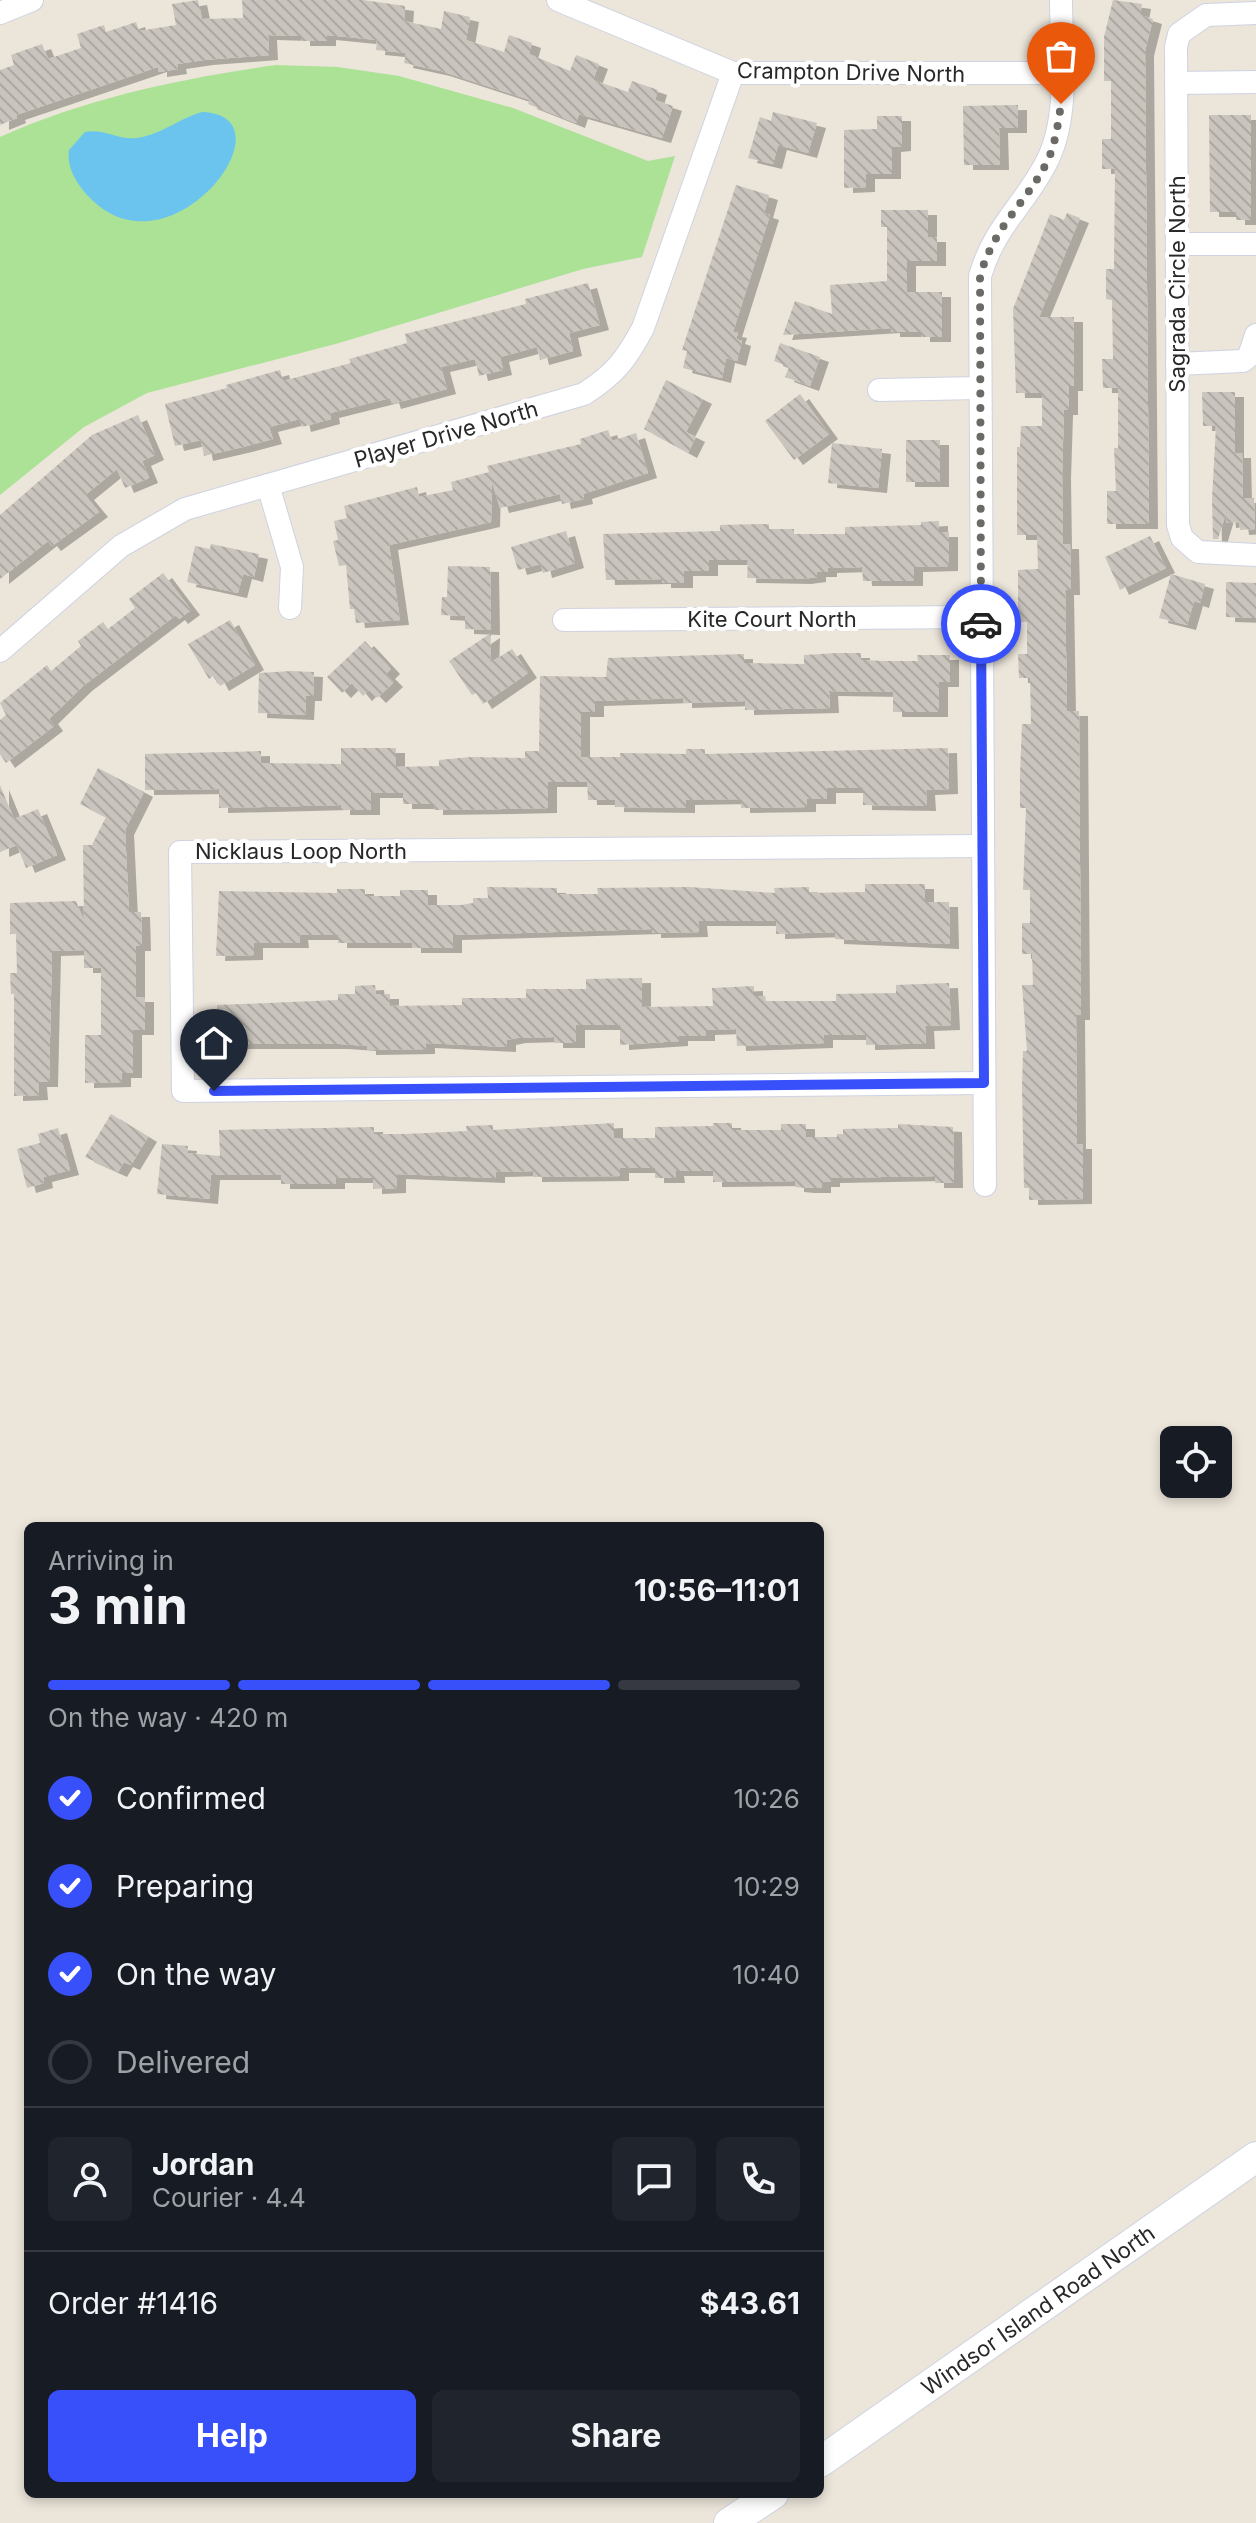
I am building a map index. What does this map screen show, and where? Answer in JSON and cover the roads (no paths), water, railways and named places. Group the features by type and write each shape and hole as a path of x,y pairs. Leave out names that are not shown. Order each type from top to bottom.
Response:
{"street":[{"path":"0,13 32,0"},
{"name":"Crampton Drive North","path":"558,0 733,73 1061,73"},
{"path":"985,1185 980,276 989,247 1001,225 1048,161 1057,129 1061,0"},
{"name":"Sagrada Circle North","path":"1255,9 1206,15 1191,22 1179,34 1176,83 1178,525 1182,538 1198,552 1256,555"},
{"name":"Player Drive North","path":"0,651 121,546 185,509 584,394 604,381 625,362 643,328 733,73"},
{"path":"1176,83 1256,82"},
{"path":"1177,244 1256,244"},
{"path":"1177,364 1243,361 1249,356 1256,335"},
{"path":"879,390 979,388"},
{"path":"268,485 292,567 290,608"},
{"name":"Kite Court North","path":"564,620 980,617"},
{"name":"Nicklaus Loop North","path":"982,846 180,852 180,884 183,1091 984,1083"},
{"name":"Windsor Island Road North","path":"824,2459 1256,2157"},
{"path":"729,2523 767,2498"}],"water":[{"path":"202,112 228,120 236,138 230,162 212,187 187,208 156,220 123,219 91,199 74,176 69,163 69,150 85,132 145,137"}]}
